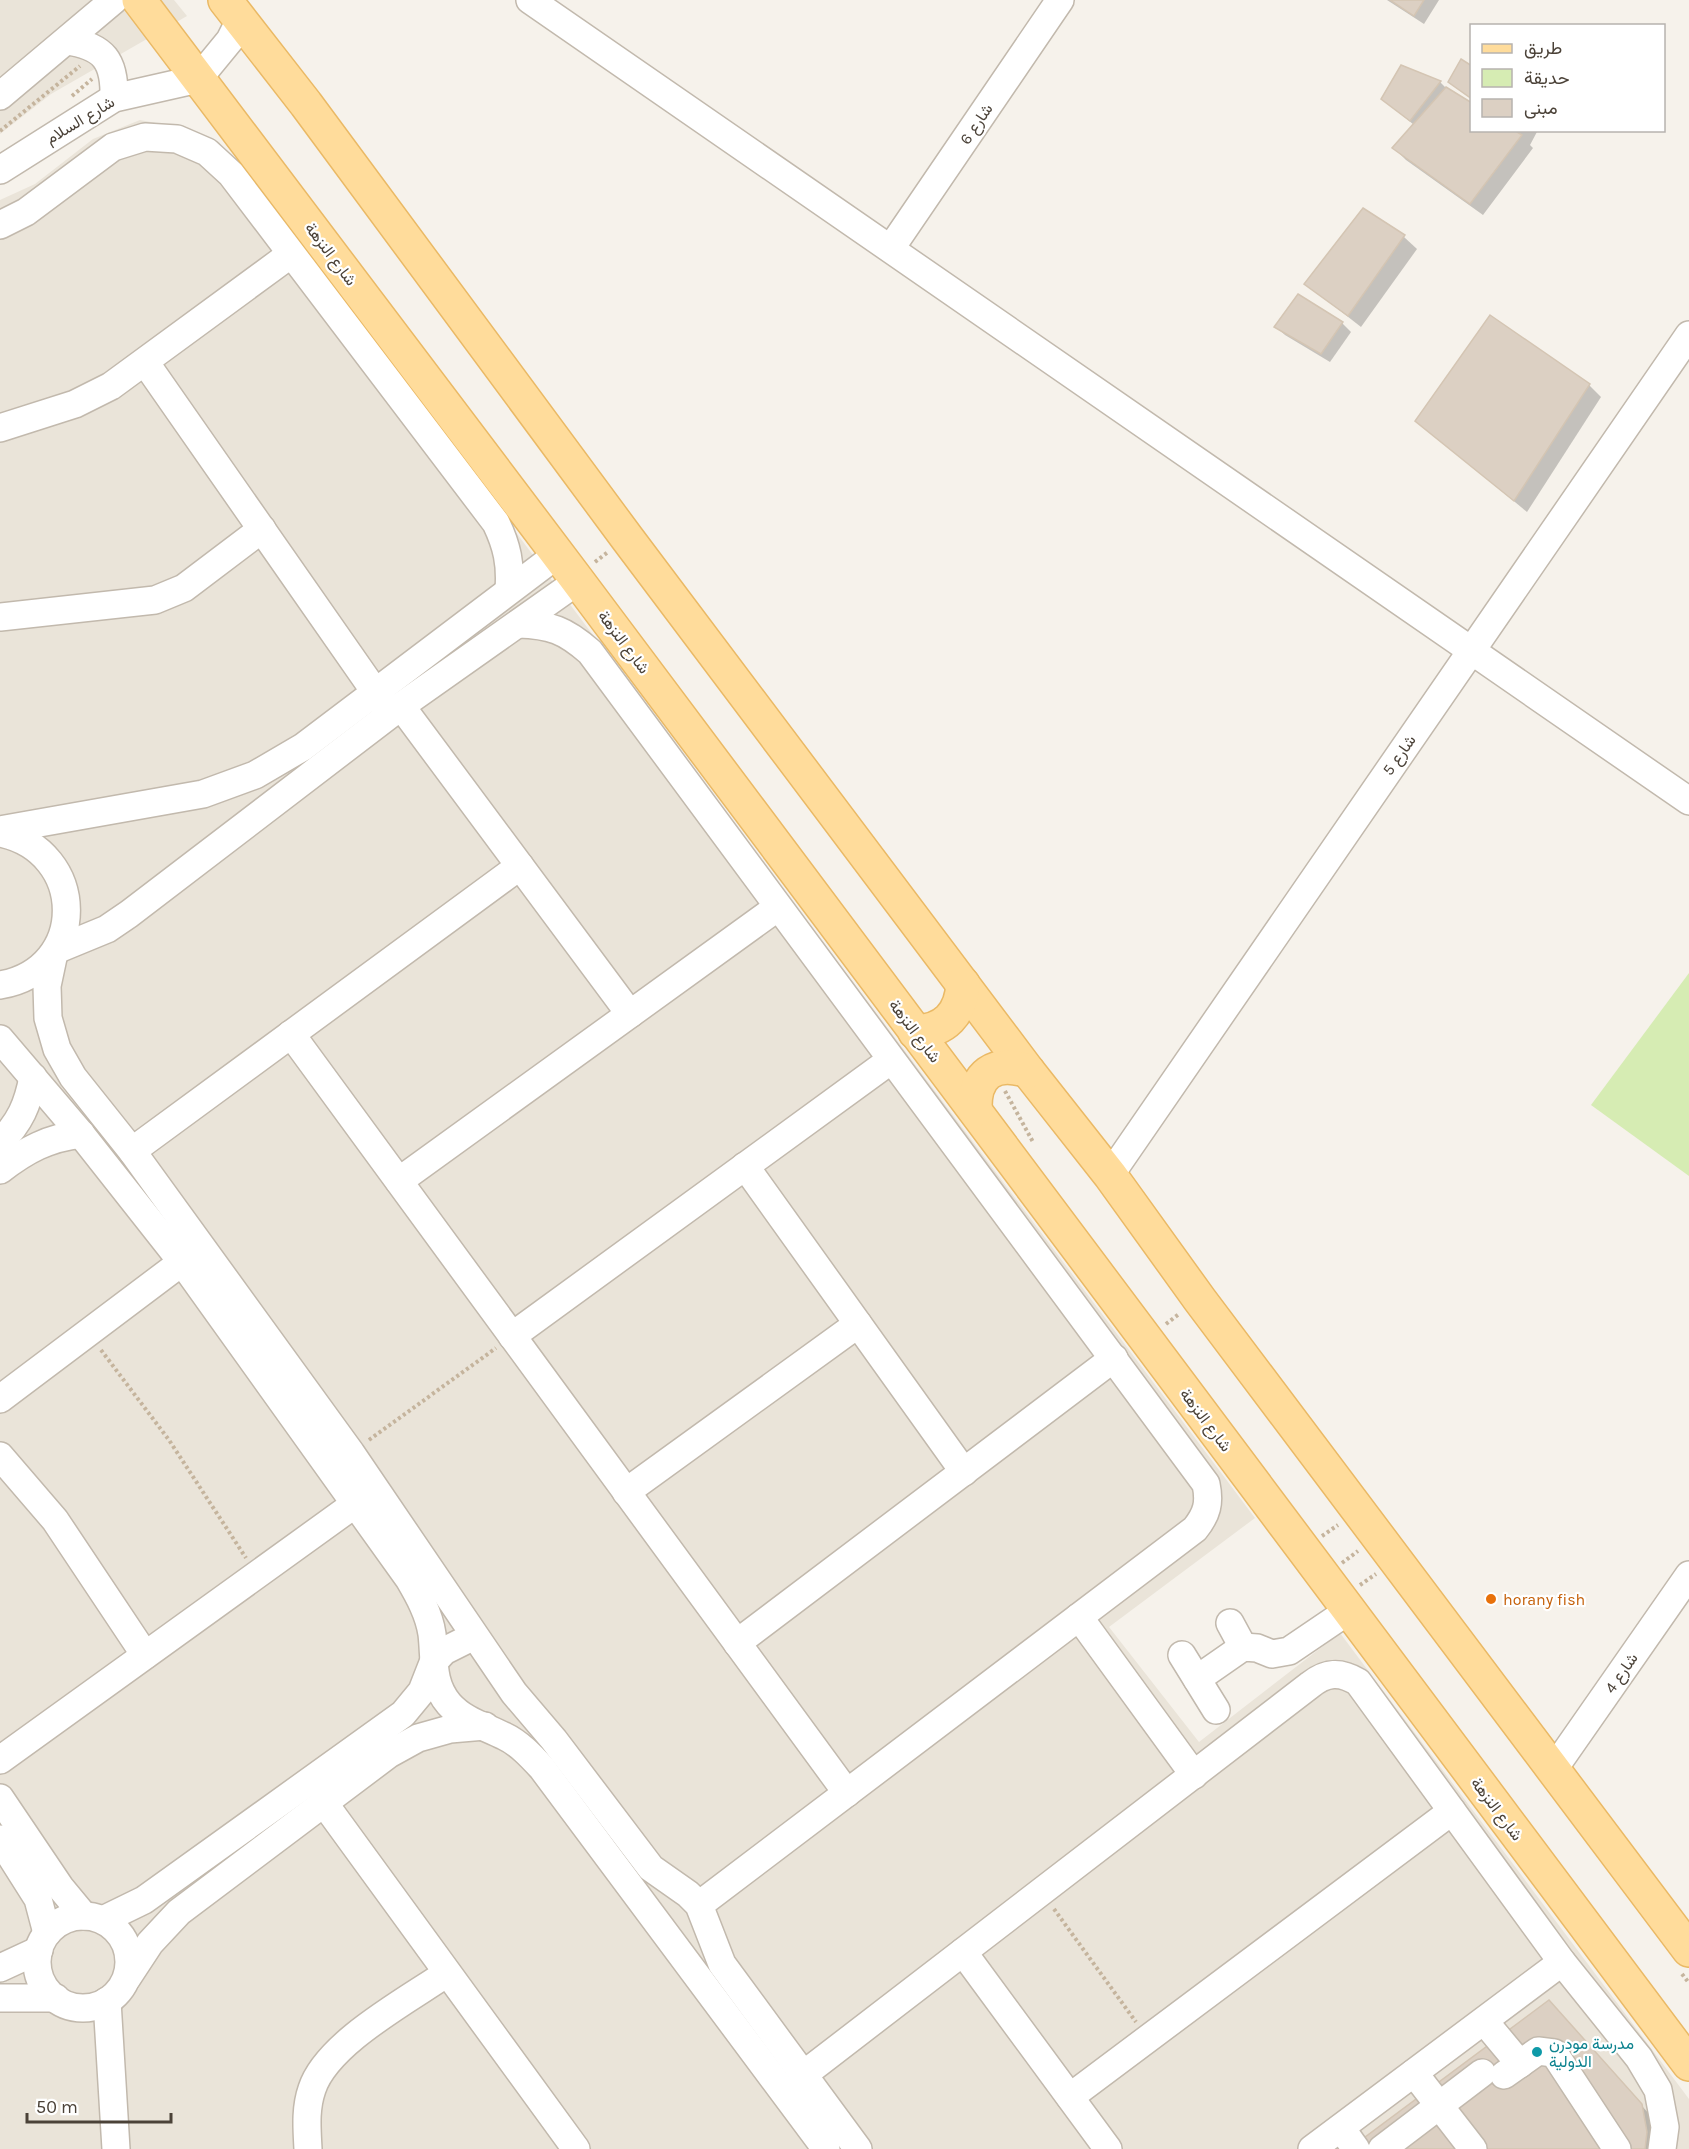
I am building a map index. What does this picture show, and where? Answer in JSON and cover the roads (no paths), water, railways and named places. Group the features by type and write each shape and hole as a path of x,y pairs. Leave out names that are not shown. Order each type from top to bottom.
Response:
{"main road":[{"name":"شارع النزهة","path":"139,0 975,1110 1144,1339 1349,1595 1689,2064"},
{"path":"233,9 963,984 1017,1078 1110,1175 1200,1300 1553,1770 1682,1957"},
{"path":"915,1032 931,1031 945,1025 956,1014 962,1000 963,984"},
{"path":"975,1110 975,1093 982,1078 988,1073 995,1068 1012,1066 1017,1078"}],"street":[{"path":"0,96 114,0"},
{"path":"530,0 1689,801"},
{"name":"شارع 6","path":"891,248 1060,0"},
{"path":"198,79 230,40 233,9"},
{"path":"67,41 89,44 106,58 114,77 114,98"},
{"name":"شارع السلام","path":"0,170 114,98 198,79"},
{"path":"0,225 26,212 113,147 145,137 177,139 207,152 231,174 496,523 506,544 511,567 509,590"},
{"path":"0,428 75,404 111,386 291,254"},
{"name":"شارع 5","path":"1110,1175 1689,335"},
{"path":"145,362 375,692 396,710 520,866 630,1014"},
{"path":"0,617 155,600 184,588 262,529"},
{"path":"0,831 204,794 255,775 303,747 509,590 570,571"},
{"path":"0,985 15,983 36,971 55,952 106,929 129,914 396,710 518,624 570,571"},
{"path":"518,624 545,624 570,634 590,652 1206,1484 1209,1500 1205,1516 1195,1529 699,1905"},
{"path":"0,831 18,837 41,851 58,872 67,897 66,924 55,952 48,996 48,1018 57,1049 73,1077 132,1152 351,1453 457,1606 474,1636 514,1694 554,1740 651,1868 688,1894 699,1905 707,1919 709,1935 723,1964 858,2149"},
{"path":"132,1152 520,866"},
{"path":"399,1181 778,908"},
{"path":"291,1034 847,1793"},
{"path":"0,1039 81,1134 182,1262 409,1579 423,1605 432,1634 433,1663 437,1684 448,1703 463,1718 506,1736 525,1750 542,1768 826,2149"},
{"path":"512,1336 891,1059"},
{"path":"0,1142 18,1123 28,1101 33,1077"},
{"path":"0,1170 36,1145 58,1137 81,1134"},
{"path":"745,1167 964,1472"},
{"path":"0,1399 182,1262"},
{"path":"626,1492 858,1324"},
{"path":"737,1643 1114,1358"},
{"path":"0,1456 55,1520 145,1655"},
{"path":"0,1760 355,1504"},
{"name":"شارع 4","path":"1553,1770 1689,1575"},
{"path":"1197,1679 1243,1647 1281,1654 1349,1595"},
{"path":"1079,1617 1194,1775"},
{"path":"1230,1623 1243,1647"},
{"path":"0,1968 43,1942 63,1921 93,1918 144,1900 403,1714 422,1691 433,1663 444,1651 474,1636"},
{"path":"1182,1654 1216,1710"},
{"path":"803,2075 1320,1677 1333,1673 1346,1675 1358,1682 1562,1962 1639,2058 1658,2090 1665,2127 1662,2149"},
{"path":"0,1998 56,1998 81,2007 106,2001 122,1987 150,1943 179,1912 389,1755 418,1738 450,1729 483,1727 498,1721 509,1709 514,1694"},
{"path":"0,1798 60,1887 93,1918 123,1938 128,1951 126,1978"},
{"path":"324,1803 576,2149"},
{"path":"1070,2097 1452,1811"},
{"path":"0,1839 38,1899 43,1942 37,1964 40,1977 56,1998"},
{"path":"648,1910 659,1895 674,1886"},
{"path":"680,1952 698,1949 709,1935"},
{"path":"963,1952 1108,2149"},
{"path":"1312,2149 1348,2138 1414,2073 1562,1962"},
{"path":"308,2149 306,2114 312,2088 325,2064 343,2045 447,1973"},
{"path":"106,2001 116,2149"},
{"path":"1484,2020 1502,2071"},
{"path":"1382,2149 1439,2106 1538,2051 1554,2053 1617,2149"},
{"path":"1414,2073 1473,2149"}],"place":[{"name":"horany fish","path":"1491,1599"},
{"name":"مدرسة مودرن الدولية","path":"1537,2052"}]}
